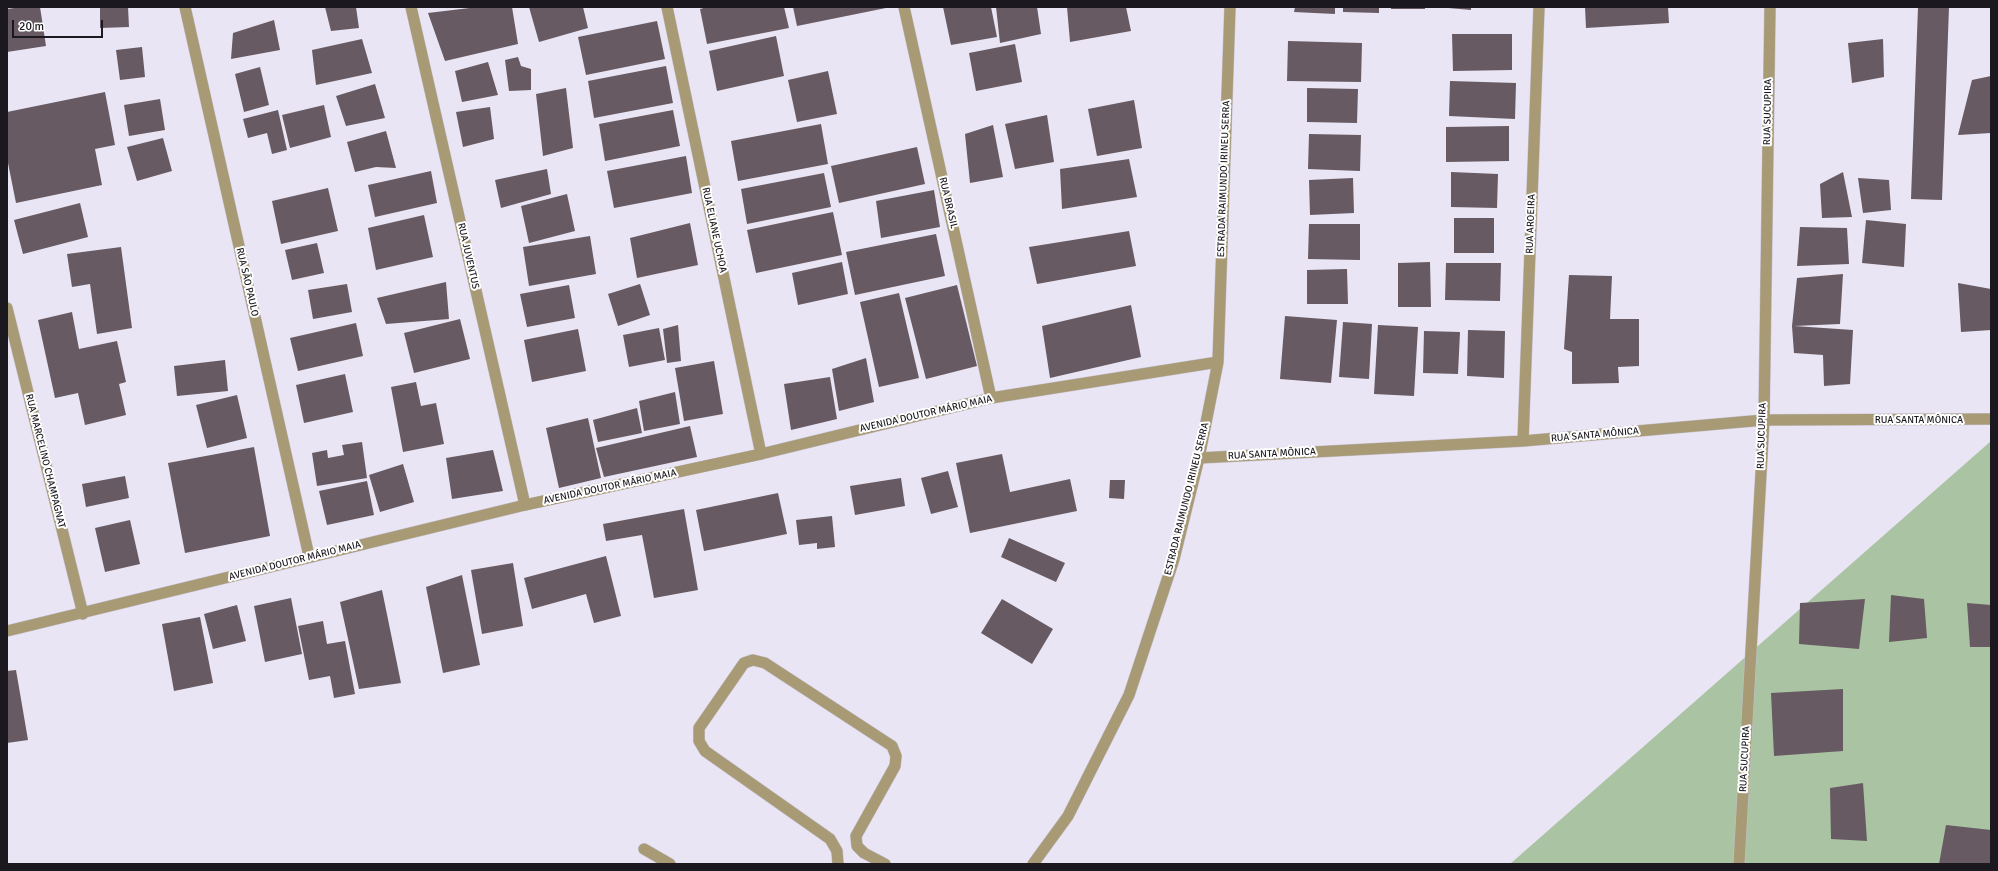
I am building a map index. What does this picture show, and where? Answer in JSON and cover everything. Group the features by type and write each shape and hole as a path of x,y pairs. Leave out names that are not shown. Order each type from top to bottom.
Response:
{"street":[{"name":"RUA SÃO PAULO","path":"185,7 309,556"},
{"name":"RUA JUVENTUS","path":"411,7 525,505"},
{"name":"RUA ELIANE UCHOA","path":"667,7 761,454"},
{"name":"RUA BRASIL","path":"904,7 991,398"},
{"name":"ESTRADA RAIMUNDO IRINEU SERRA","path":"1033,864 1068,816 1129,695 1174,559 1200,458 1218,362 1230,7"},
{"name":"RUA AROEIRA","path":"1523,441 1539,7"},
{"name":"RUA SUCUPIRA","path":"1739,864 1764,420 1770,7"},
{"name":"RUA MARCELINO CHAMPAGNAT","path":"7,308 83,614"},
{"name":"AVENIDA DOUTOR MÁRIO MAIA","path":"7,632 309,556 525,505 761,454 991,398 1218,362"},
{"name":"RUA SANTA MÔNICA","path":"1200,458 1523,441 1764,420 1991,420"},
{"path":"838,864 837,851 830,839 705,751 699,741 699,728 744,663 753,660 765,663 892,746 896,756 895,766 856,836 857,846 864,853 885,864"},
{"path":"644,849 670,864"}],"green space":[{"path":"1991,441 1991,864 1510,864"}],"building":[{"path":"40,7 46,46 7,52 7,9"},
{"path":"100,7 128,7 129,27 100,28"},
{"path":"325,7 356,7 359,28 331,31"},
{"path":"478,7 512,7 518,44 445,61 428,13"},
{"path":"529,7 583,7 588,28 539,42"},
{"path":"707,7 784,7 789,28 707,44 700,9"},
{"path":"793,7 886,7 886,8 797,26"},
{"path":"943,7 991,7 997,37 951,45"},
{"path":"996,7 1037,7 1041,34 1000,43"},
{"path":"1067,7 1126,7 1131,31 1070,42"},
{"path":"1295,7 1335,7 1335,14 1294,12"},
{"path":"1343,7 1379,7 1379,13 1343,12"},
{"path":"1391,7 1425,7 1425,9 1391,9"},
{"path":"1437,7 1471,7 1471,10"},
{"path":"1585,7 1668,7 1669,23 1586,28"},
{"path":"1918,7 1949,7 1942,200 1911,199"},
{"path":"274,20 280,50 231,59 233,33"},
{"path":"657,21 665,59 586,75 578,37"},
{"path":"1452,34 1512,34 1512,70 1453,71"},
{"path":"776,36 784,76 717,91 709,51"},
{"path":"362,39 372,73 316,85 312,50"},
{"path":"1883,39 1884,77 1852,83 1848,43"},
{"path":"1288,41 1362,43 1361,82 1287,81"},
{"path":"1015,44 1022,82 976,91 969,53"},
{"path":"142,47 145,77 120,80 116,50"},
{"path":"518,57 521,66 531,69 531,90 509,91 505,60"},
{"path":"488,62 498,95 462,102 455,71"},
{"path":"666,66 673,103 594,118 588,81"},
{"path":"260,67 269,105 244,112 235,74"},
{"path":"828,71 837,114 797,122 788,80"},
{"path":"1991,76 1991,133 1958,135 1972,80"},
{"path":"1450,81 1516,83 1515,119 1449,116"},
{"path":"375,84 385,118 346,126 336,96"},
{"path":"566,88 573,148 543,156 536,94"},
{"path":"1307,88 1358,89 1357,123 1307,122"},
{"path":"105,92 115,145 95,149 102,185 16,203 7,158 7,112"},
{"path":"160,99 165,130 129,136 124,105"},
{"path":"1134,100 1142,148 1097,156 1088,109"},
{"path":"324,105 331,137 290,148 282,115"},
{"path":"490,107 494,139 463,147 456,112"},
{"path":"278,110 287,150 272,154 267,133 248,138 243,119"},
{"path":"673,110 680,146 605,161 599,124"},
{"path":"1047,115 1054,162 1015,169 1005,124"},
{"path":"821,124 828,164 738,181 731,141"},
{"path":"993,125 1003,177 970,183 965,134"},
{"path":"1509,126 1509,161 1446,162 1446,127"},
{"path":"386,131 396,168 376,167 355,172 347,142"},
{"path":"1309,134 1361,135 1360,171 1308,169"},
{"path":"163,138 172,171 137,181 127,147"},
{"path":"917,147 925,184 839,203 831,166"},
{"path":"686,156 692,193 614,208 607,171"},
{"path":"1129,159 1137,197 1062,209 1060,169"},
{"path":"547,169 551,194 501,208 495,180"},
{"path":"431,171 437,203 375,217 368,185"},
{"path":"1451,172 1498,174 1497,208 1451,207"},
{"path":"1843,172 1852,217 1822,218 1820,184"},
{"path":"824,173 831,207 747,224 741,189"},
{"path":"1353,178 1354,213 1310,215 1309,180"},
{"path":"1858,178 1889,180 1891,210 1863,213"},
{"path":"328,188 338,231 281,244 272,201"},
{"path":"934,190 940,227 881,238 876,201"},
{"path":"567,194 575,231 529,243 521,206"},
{"path":"80,203 88,237 23,254 14,220"},
{"path":"833,212 842,255 756,273 747,230"},
{"path":"424,215 433,257 376,270 368,228"},
{"path":"1454,218 1494,218 1494,253 1454,253"},
{"path":"1866,220 1906,224 1904,267 1862,263"},
{"path":"690,223 698,265 637,278 630,238"},
{"path":"1309,224 1360,224 1360,260 1308,259"},
{"path":"1800,227 1847,228 1849,264 1797,266"},
{"path":"1129,231 1136,266 1037,284 1029,247"},
{"path":"936,234 945,276 855,295 846,252"},
{"path":"590,236 596,274 529,286 523,247"},
{"path":"317,243 324,273 292,280 285,250"},
{"path":"121,247 132,328 97,334 90,284 72,287 67,254"},
{"path":"842,262 848,294 798,305 792,273"},
{"path":"1430,262 1431,307 1398,307 1398,263"},
{"path":"1446,263 1501,263 1500,301 1445,300"},
{"path":"1347,269 1348,304 1307,304 1307,270"},
{"path":"1843,274 1840,324 1794,326 1853,330 1850,384 1824,386 1823,355 1794,353 1792,326 1797,278"},
{"path":"1569,275 1612,276 1610,319 1639,319 1639,366 1618,367 1619,383 1572,384 1572,352 1564,349"},
{"path":"446,282 449,319 386,324 377,298"},
{"path":"1958,283 1991,289 1991,330 1961,332"},
{"path":"347,284 352,312 313,319 308,290"},
{"path":"640,284 650,315 618,326 608,294"},
{"path":"569,285 575,318 527,327 520,294"},
{"path":"957,285 977,366 926,379 905,298"},
{"path":"899,293 919,378 879,387 860,302"},
{"path":"1131,305 1141,357 1050,378 1042,326"},
{"path":"72,312 79,349 117,341 126,382 119,384 126,415 85,425 78,393 55,398 38,320"},
{"path":"1285,316 1337,320 1331,383 1280,379"},
{"path":"460,319 470,359 414,373 404,333"},
{"path":"1343,322 1372,324 1369,379 1339,377"},
{"path":"356,323 363,356 298,371 290,338"},
{"path":"678,325 681,361 667,363 663,329"},
{"path":"1378,325 1418,327 1414,396 1374,394"},
{"path":"659,328 665,360 629,367 623,335"},
{"path":"578,329 586,371 532,382 524,340"},
{"path":"1468,330 1505,331 1504,378 1467,376"},
{"path":"1424,331 1460,332 1458,374 1423,373"},
{"path":"866,358 874,402 839,411 832,369"},
{"path":"225,360 228,391 177,396 174,366"},
{"path":"714,361 723,414 684,421 675,368"},
{"path":"345,374 353,412 304,423 296,385"},
{"path":"830,377 837,419 791,430 784,384"},
{"path":"416,382 421,406 436,403 444,444 403,452 391,387"},
{"path":"675,392 680,424 644,431 639,401"},
{"path":"237,395 247,438 207,448 196,405"},
{"path":"637,408 642,433 598,442 593,420"},
{"path":"588,418 601,478 559,488 546,428"},
{"path":"690,426 697,457 604,477 596,448"},
{"path":"362,442 367,478 317,486 312,453 327,450 328,458 344,455 342,445"},
{"path":"254,447 270,536 185,553 168,463"},
{"path":"493,450 503,491 452,499 446,458"},
{"path":"1002,454 1010,492 1070,479 1077,511 970,533 956,463"},
{"path":"403,464 414,502 380,512 369,475"},
{"path":"948,471 958,507 931,514 921,478"},
{"path":"125,476 129,498 86,507 82,484"},
{"path":"901,478 905,506 855,515 850,486"},
{"path":"1110,480 1125,480 1124,499 1109,498"},
{"path":"367,481 374,515 327,525 319,491"},
{"path":"778,493 787,534 704,551 696,510"},
{"path":"684,509 698,590 654,598 642,535 606,541 603,524"},
{"path":"832,516 835,547 817,549 817,543 799,545 796,520"},
{"path":"130,520 140,564 105,572 95,528"},
{"path":"1009,538 1065,563 1056,582 1001,557"},
{"path":"606,556 621,616 594,623 586,594 532,609 524,578"},
{"path":"513,563 523,626 482,634 471,570"},
{"path":"462,575 480,665 443,673 426,587"},
{"path":"382,590 401,683 359,689 340,602"},
{"path":"1891,595 1924,599 1927,638 1889,642"},
{"path":"291,598 302,654 265,662 254,606"},
{"path":"1002,599 1053,629 1032,664 981,633"},
{"path":"1865,599 1859,649 1799,644 1800,603"},
{"path":"1967,603 1991,605 1991,647 1970,647"},
{"path":"237,605 246,641 213,649 204,614"},
{"path":"200,617 213,683 174,691 162,624"},
{"path":"323,621 327,644 345,641 355,694 334,698 330,676 309,680 298,626"},
{"path":"16,670 28,740 7,743 7,671"},
{"path":"1843,689 1843,751 1774,756 1771,693"},
{"path":"1863,783 1867,841 1831,839 1830,788"},
{"path":"1946,825 1991,830 1990,864 1939,864"}]}
